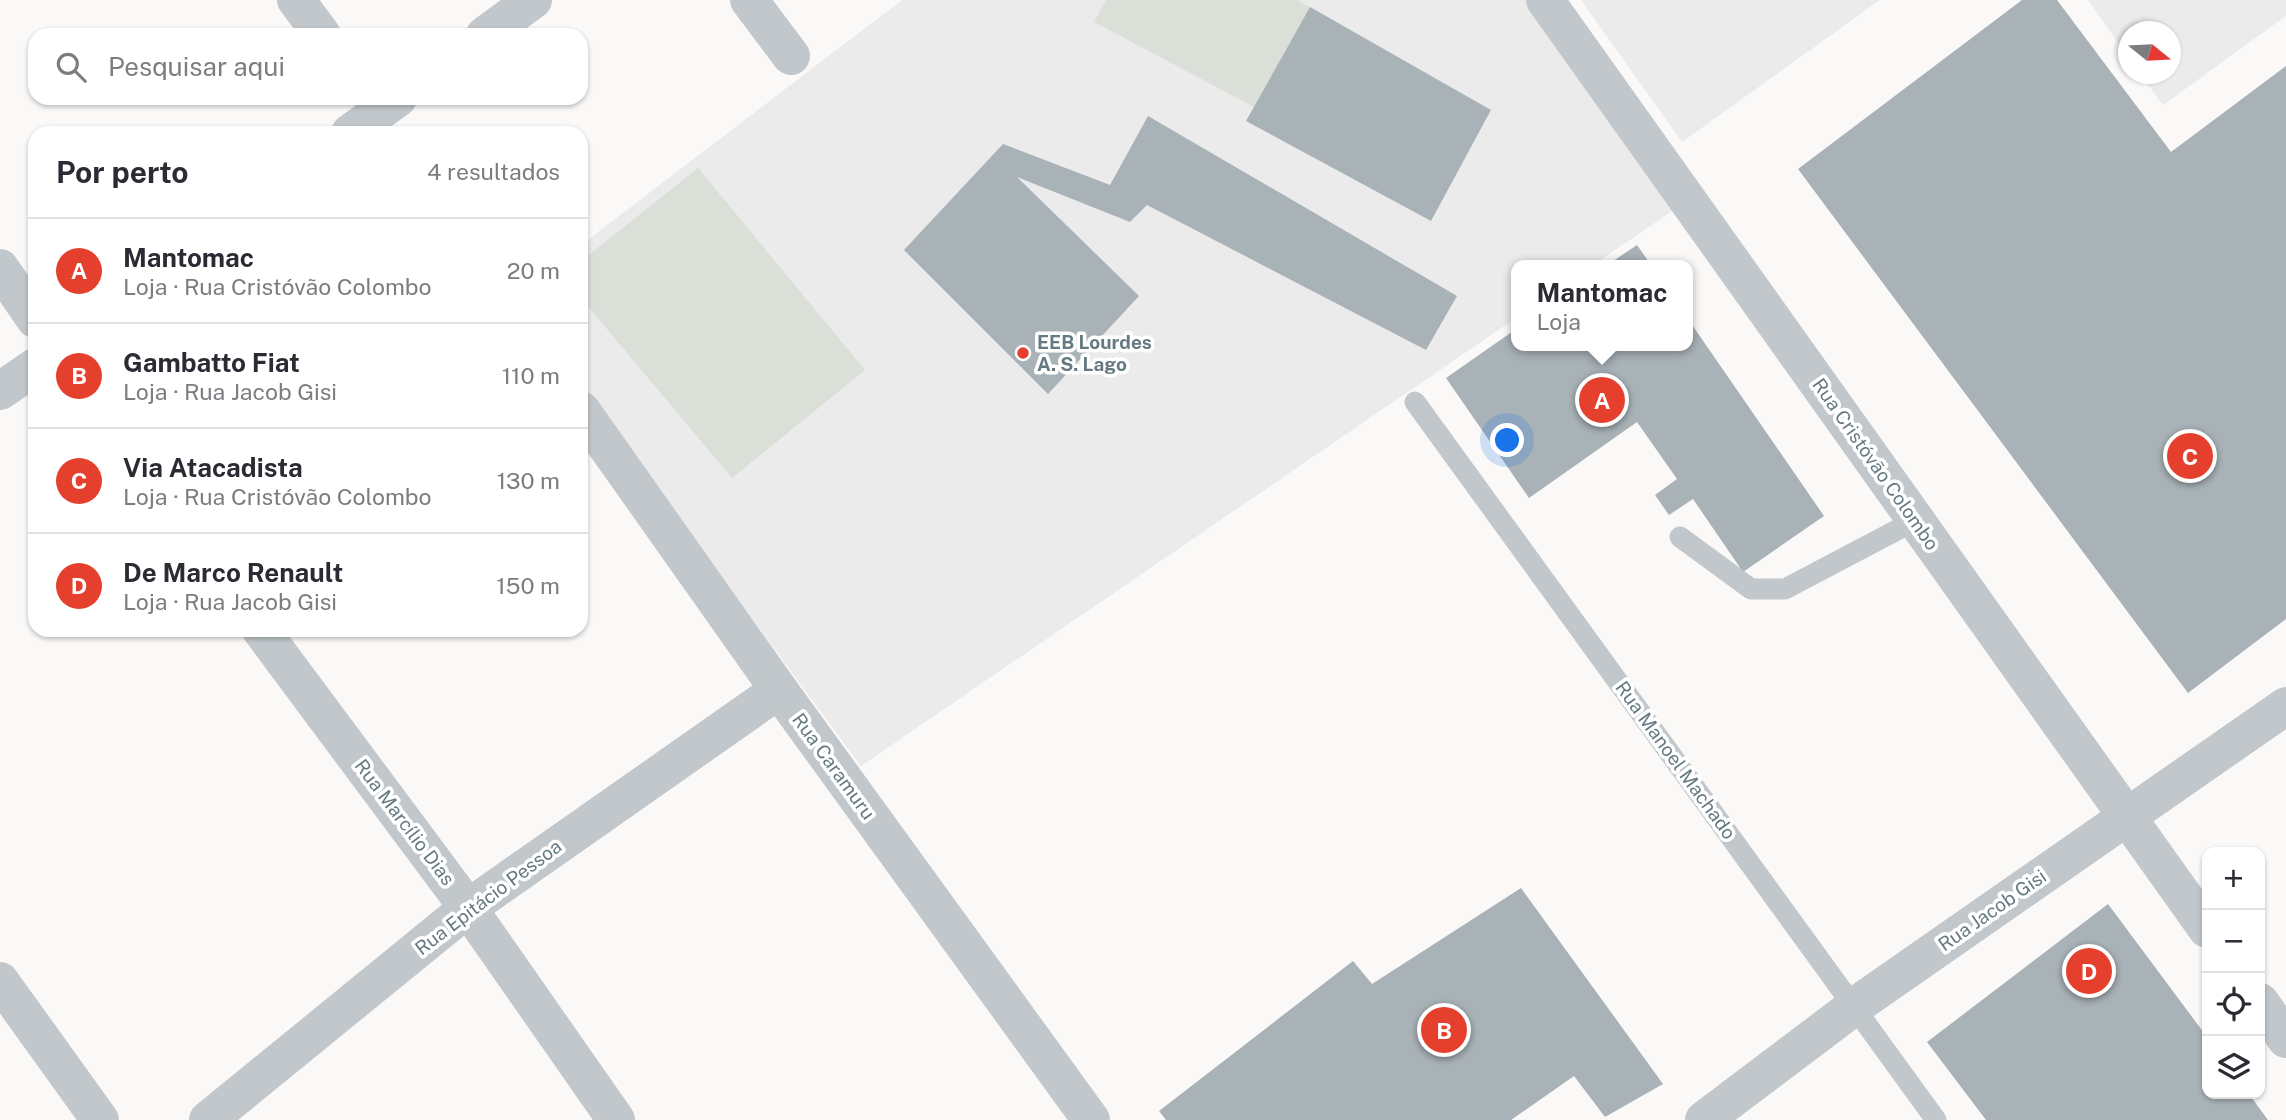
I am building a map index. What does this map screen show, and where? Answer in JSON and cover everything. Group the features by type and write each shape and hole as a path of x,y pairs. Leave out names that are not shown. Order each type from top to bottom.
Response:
{"street":[{"path":"296,0 316,28"},
{"path":"495,28 533,0"},
{"path":"749,0 791,56"},
{"name":"Rua Cristóvão Colombo","path":"1545,0 2202,922"},
{"path":"0,268 28,309"},
{"path":"0,391 28,371"},
{"name":"Rua Caramuru","path":"588,420 779,690 1091,1120"},
{"name":"Rua Marcílio Dias","path":"266,637 468,908 616,1120"},
{"name":"Rua Epitácio Pessoa","path":"208,1120 468,908 779,690"},
{"name":"Rua Jacob Gisi","path":"1704,1120 1855,1006 2286,706"},
{"path":"0,981 100,1120"},
{"path":"2265,1009 2286,1039"}],"lane":[{"name":"Rua Manoel Machado","path":"1415,402 1936,1120"},
{"path":"1680,537 1751,589 1784,589 1916,520"}],"shaded area":[{"name":"EEB Lourdes A. S. Lago","path":"902,0 1540,0 1687,201 1600,260 1511,260 1511,321 861,766 588,397 588,240"},
{"path":"1106,0 1297,0 1310,7 1254,107 1094,22"},
{"path":"1581,0 1880,0 1682,142"},
{"path":"2088,0 2286,0 2286,16 2163,105 2147,84 2181,84 2181,21 2118,21 2118,43"},
{"path":"698,168 865,370 732,478 588,306 588,255"}],"building":[{"path":"2022,0 2057,0 2171,152 2286,66 2286,619 2188,693 1798,169"},
{"path":"1310,7 1491,110 1431,221 1246,121"},
{"path":"1148,116 1457,296 1426,350 1147,205 1130,222 1017,177 1139,296 1048,394 904,250 1003,144 1110,185"},
{"path":"1637,245 1648,260 1614,260"},
{"path":"1693,326 1824,516 1743,572 1693,499 1669,515 1655,495 1677,479 1637,422 1529,498 1446,378 1511,332 1511,351 1693,351"},
{"path":"1521,888 1663,1084 1605,1117 1574,1076 1511,1120 1166,1120 1159,1111 1353,961 1372,984"},
{"path":"2108,904 2202,1030 2202,1099 2253,1099 2268,1120 1986,1120 1927,1042"}],"place":[{"name":"EEB Lourdes A. S. Lago","path":"1023,353"},
{"name":"Mantomac","path":"1602,400"},
{"name":"Via Atacadista","path":"2190,456"},
{"name":"De Marco Renault","path":"2089,971"},
{"name":"Gambatto Fiat","path":"1444,1030"}]}
